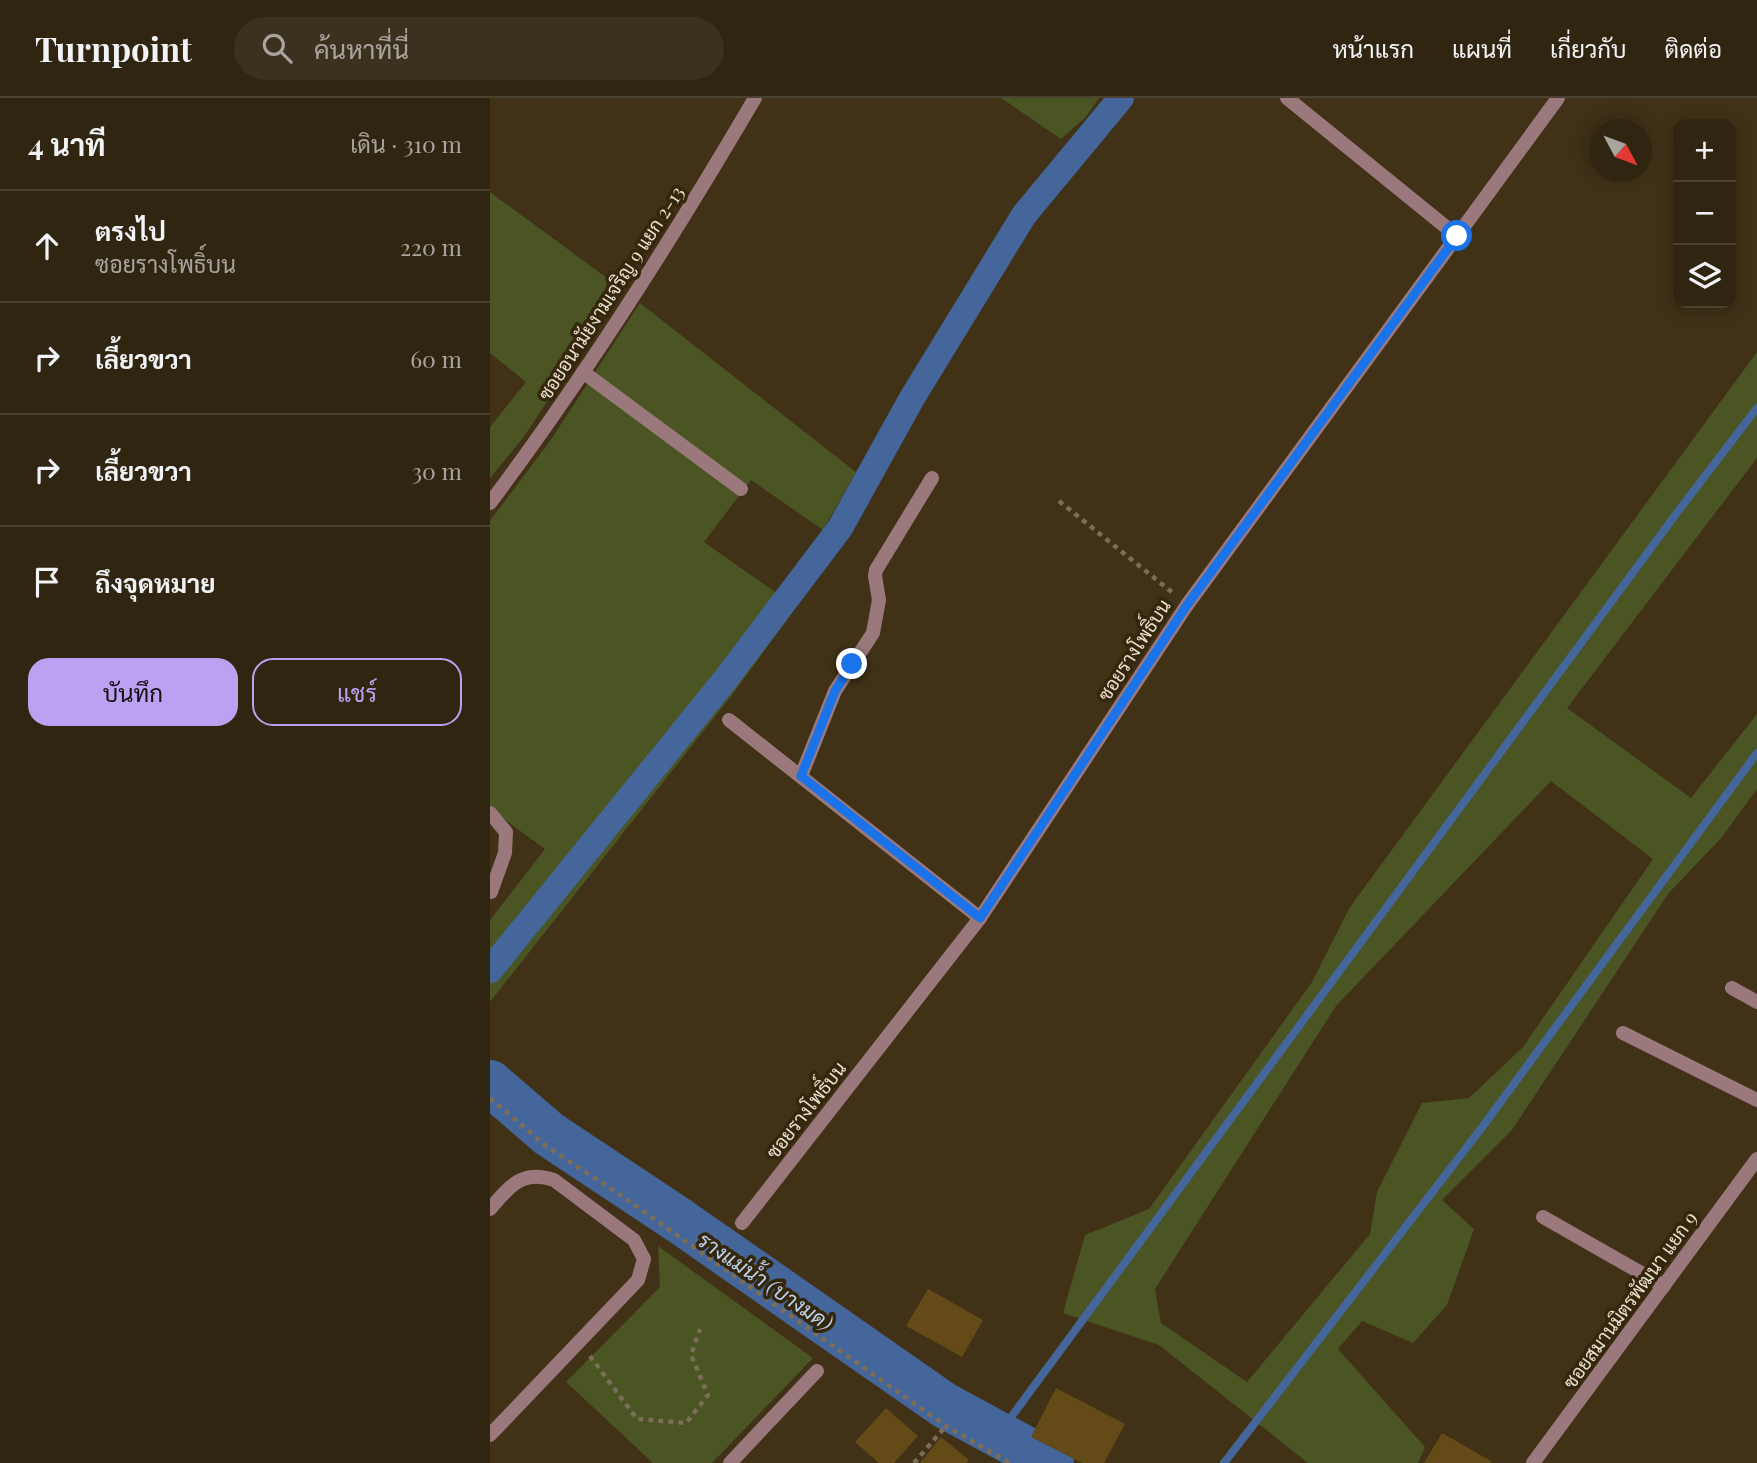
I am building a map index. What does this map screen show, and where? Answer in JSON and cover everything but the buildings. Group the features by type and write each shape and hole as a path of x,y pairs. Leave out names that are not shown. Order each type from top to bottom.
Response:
{"street":[{"name":"ซอยอนามัยงามเจริญ 9 แยก 2-13","path":"490,503 541,436 681,224 755,98"},
{"path":"1287,98 1457,236"},
{"name":"ซอยรางโพธิ์บน","path":"742,1223 980,918 1187,605 1558,98"},
{"path":"583,372 741,489"},
{"path":"801,776 835,691 873,633 879,600 876,570 932,478"},
{"path":"729,720 980,918"},
{"path":"490,813 506,832 505,853 491,892"},
{"path":"1732,988 1757,1002"},
{"path":"1623,1033 1757,1100"},
{"name":"ซอยสมานมิตรพัฒนา แยก 9","path":"1533,1463 1757,1159"},
{"path":"490,1209 517,1181 534,1175 554,1180 634,1240 644,1259 638,1280 490,1435"},
{"path":"1543,1217 1664,1286"},
{"path":"730,1463 817,1371"}],"path":[{"path":"1059,501 1187,605"},
{"path":"490,1098 546,1146 619,1194 946,1426 1010,1463"},
{"path":"577,1343 597,1363 637,1419 686,1423 708,1395 691,1354 700,1329"},
{"path":"914,1463 946,1426"}],"green space":[{"path":"1001,98 1099,98 1085,118 1061,139"},
{"path":"490,192 622,289 523,438 490,478 490,427 526,382 490,353"},
{"path":"640,303 856,472 823,530 751,480 704,542 775,592 789,617 735,691 490,1002 490,920 545,849 490,809 490,521 552,438"},
{"path":"1757,352 1757,458 1567,708 1691,798 1757,714 1757,789 1722,837 1668,894 1512,1130 1442,1200 1474,1229 1447,1305 1413,1343 1362,1321 1338,1349 1425,1447 1418,1463 1308,1463 1159,1345 1063,1313 1085,1235 1149,1209 1312,982 1350,907","holes":["1551,781 1653,859 1523,1047 1469,1098 1422,1103 1377,1192 1370,1234 1247,1382 1161,1323 1155,1289 1336,1006"]},
{"path":"658,1246 813,1358 712,1463 653,1463 566,1382 660,1287"}],"waterway":[{"path":"490,970 725,680 840,528 912,398 1024,215 1121,98"},
{"path":"998,1435 1679,510 1757,408"},
{"path":"1224,1463 1480,1130 1757,753"},
{"name":"รางแม่น้ำ (บางมด)","path":"490,1083 549,1134 680,1221 944,1405 1051,1463"}],"route":[{"path":"852,664 835,691 801,776 980,918 1187,605 1457,236"}]}
